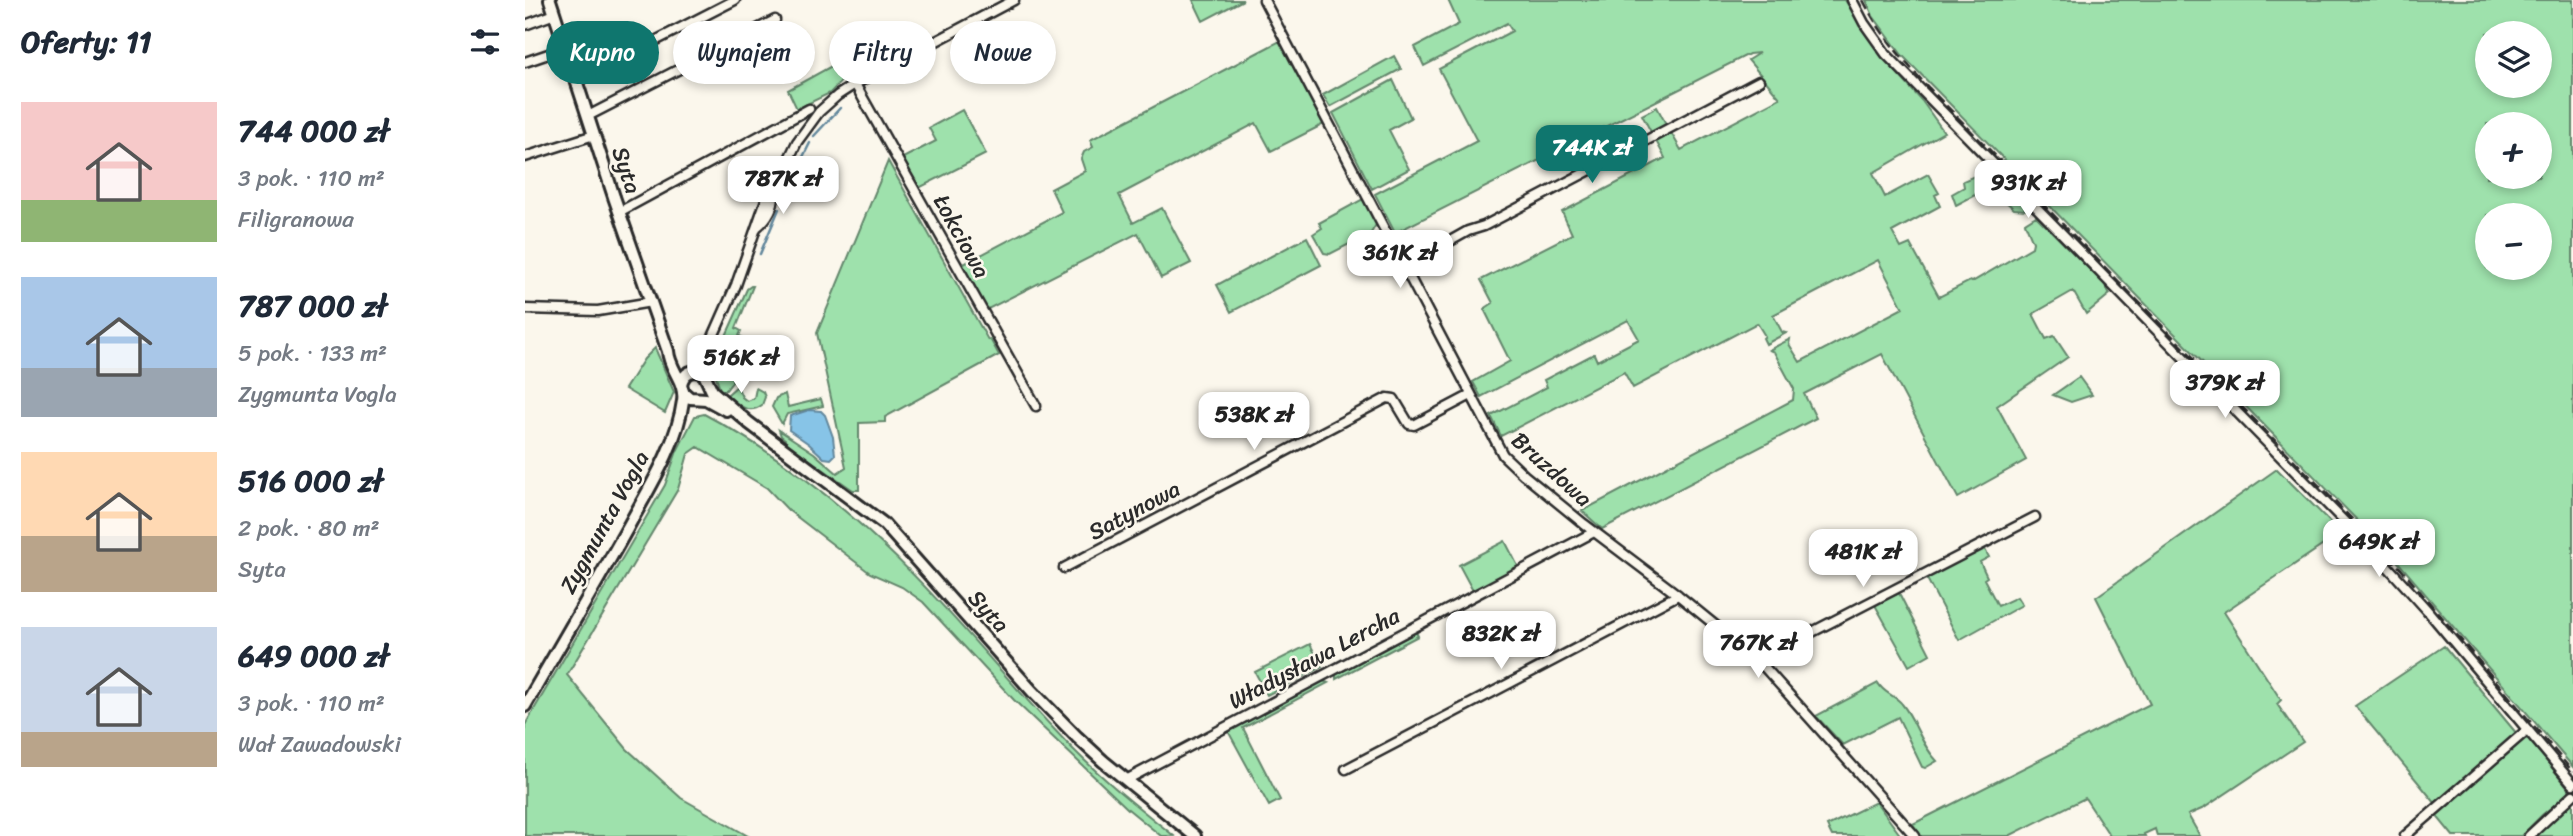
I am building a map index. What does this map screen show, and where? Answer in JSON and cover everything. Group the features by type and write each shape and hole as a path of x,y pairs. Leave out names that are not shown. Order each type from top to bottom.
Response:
{"street":[{"name":"Syta","path":"551,0 557,21"},
{"path":"659,39 735,0"},
{"path":"936,41 1014,0"},
{"name":"Bruzdowa","path":"1264,0 1503,455 1594,532 1758,660 1915,836"},
{"path":"1852,0 1886,54 2379,558 2427,610 2573,784"},
{"path":"525,25 555,14"},
{"path":"588,116 775,20"},
{"path":"525,62 546,55"},
{"path":"1404,267 1468,231 1484,226 1759,82"},
{"name":"Syta","path":"578,84 619,212 669,351 679,365 691,371"},
{"path":"716,332 705,395 690,398 682,388 684,376 702,360 716,332 757,227 766,219 775,199 773,190 797,142 823,109 855,84"},
{"name":"Łokciowa","path":"855,84 1036,407"},
{"path":"619,212 809,109"},
{"path":"525,157 594,135"},
{"path":"525,309 598,311 651,302"},
{"name":"Syta","path":"669,351 670,363 682,388"},
{"path":"691,371 700,372 708,381"},
{"name":"Syta","path":"708,381 715,395 884,524 1032,691 1097,755 1195,836"},
{"name":"Zygmunta Vogla","path":"676,430 682,388"},
{"name":"Satynowa","path":"1064,568 1387,398 1394,399 1409,424 1414,425 1471,395"},
{"name":"Syta","path":"698,398 710,401 747,421"},
{"name":"Zygmunta Vogla","path":"525,706 641,502 676,430 698,398"},
{"path":"1758,660 2035,517"},
{"name":"Władysława Lercha","path":"1126,780 1594,532"},
{"path":"1346,769 1678,595"},
{"path":"2405,836 2528,730"},
{"path":"2529,836 2573,794"}],"green space":[{"path":"1193,0 1243,0 1203,21"},
{"path":"1448,0 1845,0 1879,53 1922,101 1944,132 1873,173 1885,197 1928,174 1939,193 1935,195 1940,206 1892,232 1901,248 1910,244 1939,297 1972,282 2032,247 2033,242 2025,223 2036,216 2104,284 2110,294 2086,314 2073,291 2033,314 2046,339 2054,336 2068,357 1997,406 2026,460 1958,498 1882,354 1804,394 1816,418 1602,529 1582,511 1793,400 1794,389 1774,352 1769,350 1790,339 1789,344 1800,362 1903,308 1878,260 1773,315 1782,332 1786,333 1766,344 1763,338 1765,336 1757,323 1633,388 1624,372 1501,436 1491,416 1547,387 1544,380 1594,354 1597,361 1639,339 1628,320 1481,397 1473,382 1510,361 1484,309 1493,303 1481,280 1572,234 1562,212 1665,158 1655,139 1670,131 1681,150 1780,98 1748,60 1759,53 1749,54 1395,233 1375,194 1477,141 1439,69 1512,31 1507,23 1424,66 1415,47 1459,24"},
{"path":"1866,0 2573,0 2573,767 2398,562 1902,55 1873,16"},
{"path":"1280,41 1324,124 1271,151 1256,123 1119,195 1133,223 1162,208 1191,263 1161,278 1138,233 986,310 960,266 1062,212 1051,189 1085,171 1081,159 1084,152 1093,147 1090,140"},
{"path":"1394,56 1401,69 1330,107 1323,95"},
{"path":"829,67 829,84 839,84 830,93 797,109 788,90 799,84 815,84 815,75"},
{"path":"1393,80 1411,118 1389,130 1409,169 1372,189 1333,113"},
{"path":"1657,107 1667,126 1652,134 1642,115"},
{"path":"962,110 986,154 917,189 901,159 936,141 929,128"},
{"path":"888,161 999,355 885,417 885,422 859,423 859,490 853,490 784,442 779,430 814,453 837,473 846,467 817,333"},
{"path":"744,163 760,169 754,184 733,175 736,166"},
{"path":"1987,165 2024,203 2025,210 2014,209 1990,187 1956,205 1952,194 1964,187 1963,181 1977,175 1976,169"},
{"path":"1363,199 1377,223 1371,233 1330,254 1324,253 1313,234 1322,228 1319,223"},
{"path":"1307,237 1321,265 1231,312 1217,285"},
{"path":"751,286 736,328 741,331 739,336 757,344 749,357 743,350 736,350 732,356 732,364 725,363 717,356 747,289"},
{"path":"655,348 674,392 665,413 625,389 644,359"},
{"path":"719,366 732,375 732,382 726,390 720,390 714,369"},
{"path":"2079,377 2092,395 2071,402 2053,395"},
{"path":"737,386 747,401 754,398 756,388 763,392 765,397 762,405 749,409 728,397"},
{"path":"785,394 788,407 821,399 823,406 787,414 782,424 772,407 776,398"},
{"path":"704,414 775,457 863,527 932,594 1081,757 1174,836 1161,836 1128,809 1014,700 923,602 902,587 870,573 788,510 767,488 698,447 688,454 678,489 567,675 627,749 681,798 748,836 525,836 525,725 665,485 677,451 695,416"},
{"path":"2277,469 2341,533 2224,612 2281,700 2277,704 2303,742 2204,808 2188,815 2200,836 2157,836 2155,829 2144,834 2145,836 2110,836 2085,798 2009,836 1921,836 1913,824 2150,704 2096,597"},
{"path":"1505,541 1519,568 1473,591 1459,565"},
{"path":"1983,546 1989,557 1980,562 1987,577 1984,579 1998,606 2017,597 2022,605 1959,640 1925,575"},
{"path":"1899,593 1930,654 1909,666 1875,605"},
{"path":"1416,632 1418,636 1336,679 1336,674"},
{"path":"1310,644 1322,667 1267,695 1255,672"},
{"path":"2444,646 2517,734 2436,804 2355,706"},
{"path":"1323,681 1328,683 1243,728 1280,800 1269,806 1228,731"},
{"path":"1878,683 1902,704 1937,761 1922,767 1898,717 1843,745 1816,716"},
{"path":"2522,738 2529,739 2569,789 2569,793 2521,836 2453,836 2435,814 2484,774"},
{"path":"2573,800 2573,836 2536,836"},
{"path":"1876,802 1901,836 1832,836 1827,826"}],"water":[{"path":"809,410 821,411 825,415 833,437 835,455 831,459 824,458 789,430 790,416"}],"waterway":[{"path":"814,136 840,108"},
{"path":"791,181 810,143"},
{"path":"760,254 779,209"}],"railway":[{"path":"1863,0 1884,35 1919,78 2401,569 2573,772"}]}
